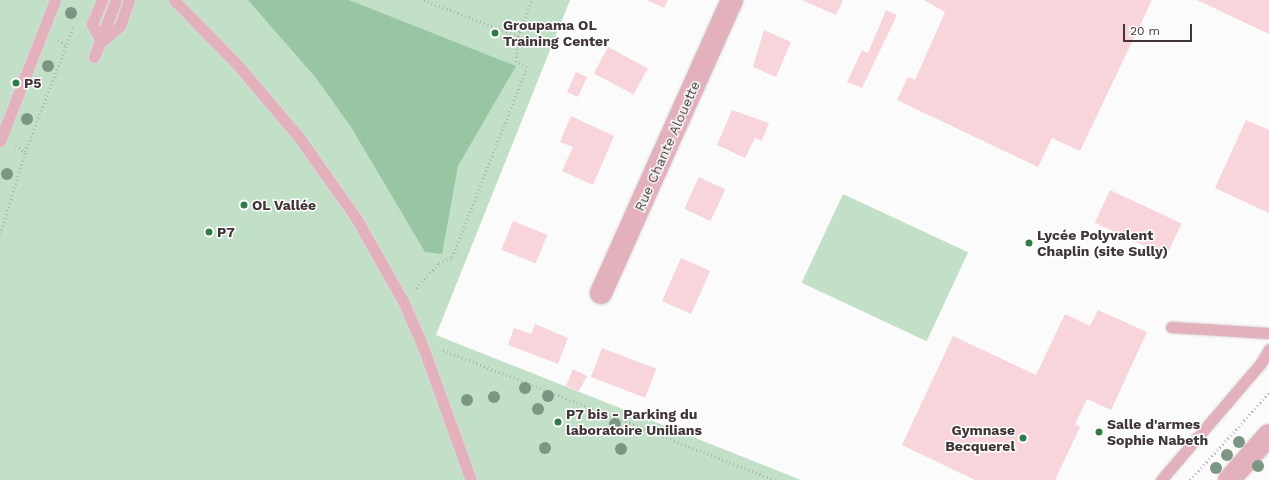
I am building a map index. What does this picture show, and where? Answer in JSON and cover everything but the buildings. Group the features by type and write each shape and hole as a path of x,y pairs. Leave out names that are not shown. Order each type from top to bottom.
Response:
{"street":[{"name":"Rue Chante Alouette","path":"601,293 732,0"},
{"path":"1229,480 1269,435"}],"lane":[{"path":"0,142 55,0"},
{"path":"101,42 92,24 102,0"},
{"path":"94,57 116,0"},
{"path":"101,42 120,26 129,0"},
{"path":"174,0 235,62 298,136 356,218 403,302 423,347 471,480"},
{"path":"1171,327 1269,332"},
{"path":"1161,480 1261,363 1269,349"}],"path":[{"path":"424,0 518,36"},
{"path":"403,302 439,263 452,257 527,68 516,62 518,36 532,0"},
{"path":"0,234 25,152 76,20"},
{"path":"423,347 435,347 775,480"},
{"path":"1190,480 1269,392"}],"shaded area":[{"name":"OL Vallée","path":"0,0 570,0 436,335 801,480 0,480"},
{"path":"248,0 349,0 516,66 458,166 442,254 425,252 351,127 316,78"},
{"path":"843,194 968,252 927,341 802,283"}],"place":[{"name":"Groupama OL Training Center","path":"495,33"},
{"name":"P5","path":"16,83"},
{"name":"OL Vallée","path":"244,205"},
{"name":"P7","path":"209,232"},
{"name":"Lycée Polyvalent Chaplin (site Sully)","path":"1029,243"},
{"name":"P7 bis - Parking du laboratoire Unilians","path":"558,422"},
{"name":"Salle d'armes Sophie Nabeth","path":"1099,432"},
{"name":"Gymnase Becquerel","path":"1023,438"}]}
